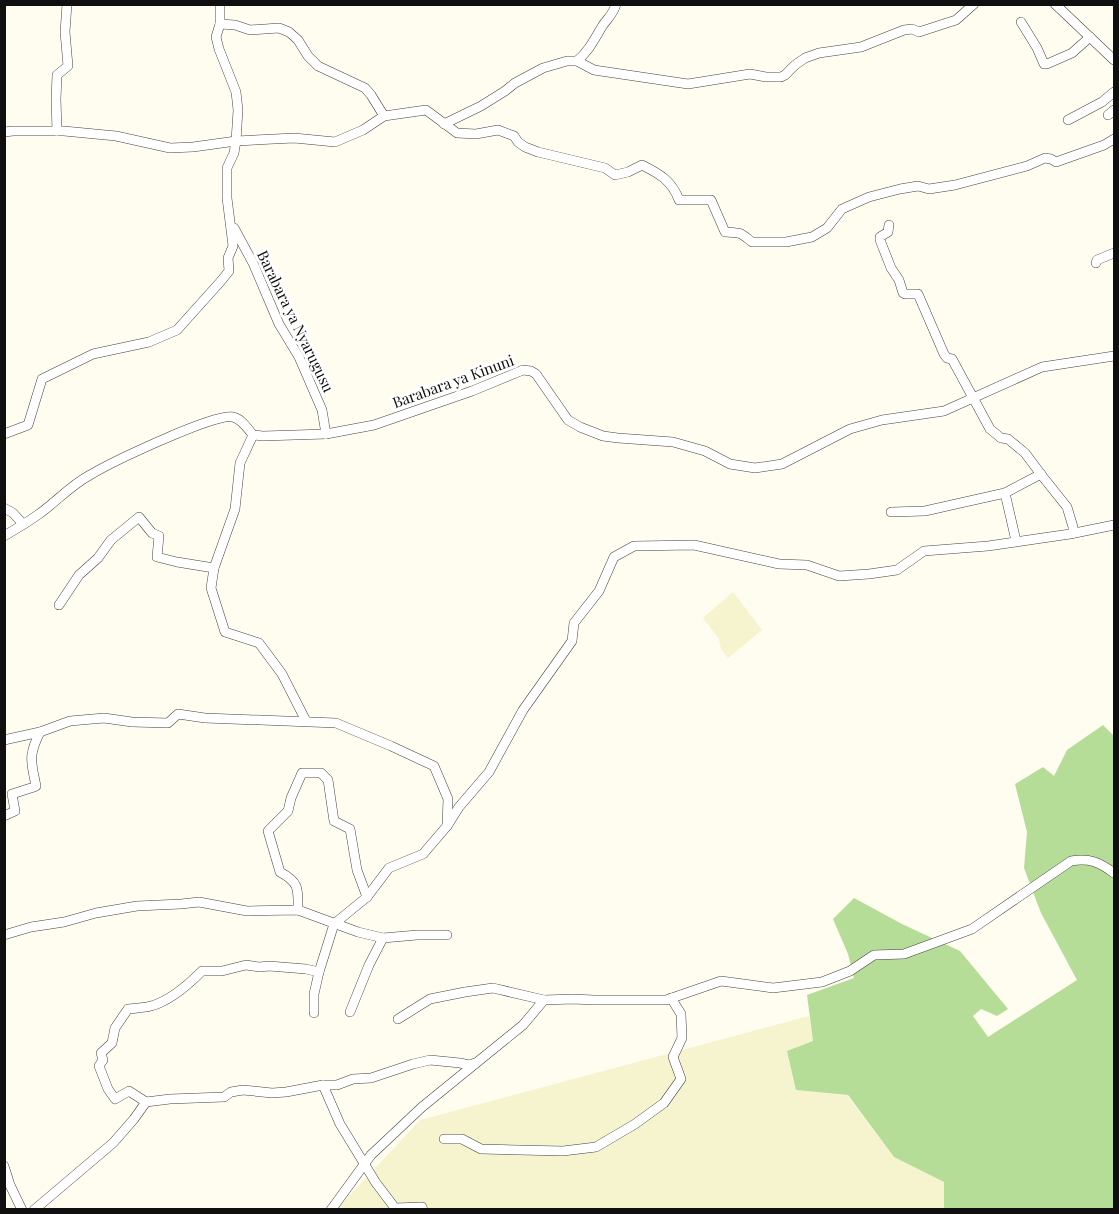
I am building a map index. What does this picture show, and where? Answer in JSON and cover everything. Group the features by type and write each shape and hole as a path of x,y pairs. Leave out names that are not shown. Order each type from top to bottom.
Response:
{"street":[{"path":"57,131 57,75 68,66 65,32 67,4"},
{"name":"Barabara ya Nyarugusu","path":"4,434 28,425 42,379 93,354 149,342 177,330 229,271 228,258 233,246 227,198 227,168 234,153 238,110 236,93 216,37 220,24 220,4"},
{"path":"577,61 599,35 616,4"},
{"path":"444,124 481,106 505,92 515,83 543,68 567,61 577,61 594,70 688,84 750,74 765,77 781,76 806,58 819,53 861,47 904,30 912,29 919,32 956,20 974,4"},
{"path":"1055,4 1114,60"},
{"path":"1021,22 1044,64 1072,53 1090,37"},
{"path":"220,24 236,25 250,30 279,28 289,32 318,66 365,88 384,116"},
{"path":"1068,120 1102,102 1114,92"},
{"path":"4,132 57,131 116,136 170,148 294,138 335,142 363,130 384,116 426,110 460,134 498,130 514,136 525,147 605,168 615,175 642,165 670,183 679,200 711,200 724,232 738,232 752,242 786,242 812,237 827,228 842,209 869,197 918,186 929,189 955,185 1027,166 1045,158 1056,162 1104,146 1114,139"},
{"name":"Barabara ya Nyarugusu","path":"231,224 253,263 279,324 299,357 322,410 326,434"},
{"path":"889,225 888,232 880,237 880,240 903,293 918,294 944,354 947,358 952,359 990,429 1001,438 1008,438 1025,453 1067,507 1073,533"},
{"path":"1096,262 1114,253"},
{"name":"Barabara ya Kinuni","path":"253,435 326,434 374,425 472,391 523,370 536,374 568,420 603,436 673,442 705,452 730,464 754,468 782,464 850,429 882,420 944,411 1042,367 1114,356"},
{"path":"4,536 39,515 88,475 197,426 220,418 230,416 237,418 253,435 240,463 235,509 214,568 211,588 225,632 260,643 282,674 306,721"},
{"path":"891,512 925,511 1005,493 1041,474"},
{"path":"1005,493 1016,541"},
{"path":"4,508 13,513 23,524"},
{"path":"59,605 79,575 98,558 111,540 139,517 152,533 159,536 157,556 214,568"},
{"path":"314,1013 314,994 334,924 367,897 389,868 423,854 489,772 523,710 572,641 574,623 599,591 614,557 634,546 694,545 779,564 807,565 839,576 897,570 924,550 988,546 1114,525"},
{"path":"4,741 40,732 70,721 104,718 132,722 168,723 178,714 253,721 336,723 434,766 448,799 447,826"},
{"path":"4,816 15,811 12,794 35,786 30,758 40,732"},
{"path":"298,910 298,889 290,878 280,872 268,831 288,811 302,773 321,773 328,780 334,821 350,829 357,870 367,897"},
{"path":"398,1019 430,999 493,988 544,1000 666,1000 721,981 773,988 822,982 850,971 874,955 904,954 972,929 1071,861 1092,860 1114,873"},
{"path":"4,935 31,927 137,906 199,902 247,911 298,910 358,932 383,938 417,934 447,935"},
{"path":"350,1012 383,938"},
{"path":"319,972 246,965 222,970 202,970 193,980 171,996 152,1006 128,1009 115,1028 112,1043 101,1053 103,1060 99,1066 108,1089 115,1099 129,1091 146,1102 224,1097 231,1092 243,1090 272,1093 337,1085 353,1079 371,1078 430,1060 469,1065 478,1063"},
{"path":"444,1139 462,1139 481,1149 563,1151 596,1147 635,1124 664,1102 681,1080 673,1057 682,1038 681,1014 670,998"},
{"path":"332,1209 371,1155 422,1107 523,1026 544,1000"},
{"path":"324,1085 340,1125 376,1183 395,1208 422,1207 423,1209"},
{"path":"34,1209 113,1143 146,1102"},
{"path":"4,1166 10,1185 22,1209"}],"shaded area":[{"path":"733,592 762,630 728,658 721,649 719,639 703,618"},
{"path":"809,1016 813,1041 796,1090 847,1095 894,1157 945,1182 944,1210 336,1210 420,1120"}],"green space":[{"path":"1103,725 1114,736 1114,1209 944,1209 944,1182 894,1157 848,1095 796,1090 787,1051 813,1041 807,995 854,978 848,954 833,919 854,898 960,951 1008,1009 997,1016 981,1009 973,1016 988,1037 1077,980 1041,913 1024,868 1027,832 1015,784 1043,767 1054,776 1067,750"}]}
